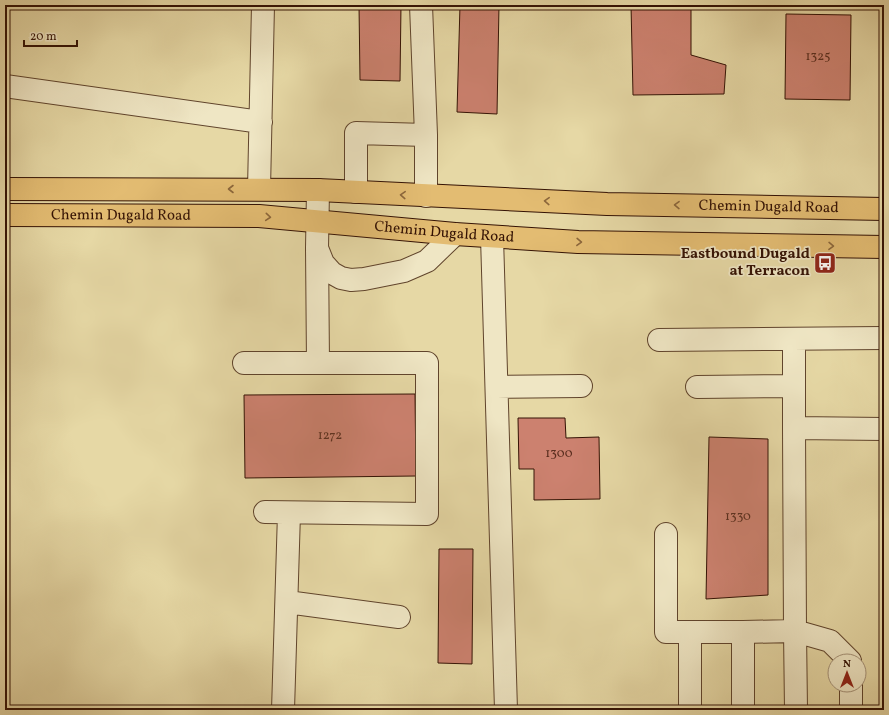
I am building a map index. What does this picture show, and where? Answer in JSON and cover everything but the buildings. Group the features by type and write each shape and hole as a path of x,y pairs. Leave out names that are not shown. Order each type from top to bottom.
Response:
{"main road":[{"name":"Chemin Dugald Road","path":"5,189 318,190 607,204 884,209"},
{"name":"Chemin Dugald Road","path":"5,215 259,216 455,234 578,242 884,247"}],"street":[{"path":"259,189 262,5"},
{"path":"421,5 426,135 426,196"},
{"path":"5,86 261,122"},
{"path":"356,192 356,133 426,135"},
{"path":"318,190 318,363"},
{"path":"317,248 323,263 332,273 341,278 351,280 404,271 427,261 455,234"},
{"path":"492,237 506,710"},
{"path":"659,340 884,338"},
{"path":"794,339 796,710"},
{"path":"244,364 427,364 427,514 265,512"},
{"path":"497,387 581,386"},
{"path":"697,386 794,386"},
{"path":"794,428 884,429"},
{"path":"283,710 289,513"},
{"path":"666,534 666,632 795,631 830,641 842,653"},
{"path":"287,602 399,617"},
{"path":"690,632 690,710"},
{"path":"743,632 743,710"},
{"path":"851,693 851,710"}],"place":[{"name":"Eastbound Dugald at Terracon","path":"825,263"}]}
